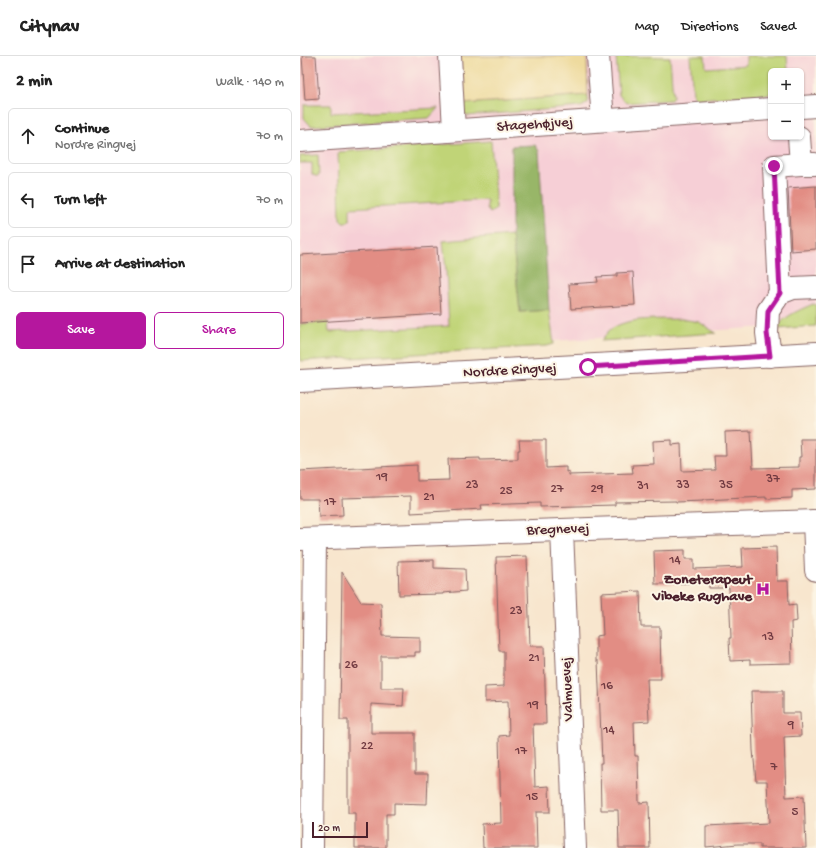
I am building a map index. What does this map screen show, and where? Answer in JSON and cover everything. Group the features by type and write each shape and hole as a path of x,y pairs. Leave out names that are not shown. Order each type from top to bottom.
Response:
{"street":[{"path":"450,56 454,130"},
{"path":"598,56 603,120"},
{"path":"804,107 816,106"},
{"name":"Stagehøjvej","path":"300,141 768,109"},
{"path":"780,293 774,166 808,164 800,140"},
{"path":"770,356 767,333 768,311 780,293 793,288 816,287"},
{"name":"Nordre Ringvej","path":"300,381 816,353"},
{"path":"815,521 816,570"},
{"name":"Bregnevej","path":"308,539 815,521"},
{"name":"Valmuevej","path":"562,530 575,848"},
{"path":"308,539 312,848"}],"shaded area":[{"path":"300,56 816,56 816,324 300,357"}],"green space":[{"path":"616,56 670,57 673,97 671,100 626,103 619,95"},
{"path":"690,56 705,56 706,68 746,65 746,56 787,56 788,68 768,68 768,94 696,99 693,96"},
{"path":"588,95 588,103 581,107 467,116 463,113 462,104"},
{"path":"304,105 331,105 331,113 438,108 429,118 311,126 304,118"},
{"path":"491,141 496,209 490,213 487,209 487,200 350,208 350,219 348,222 343,222 340,219 338,152"},
{"path":"535,145 539,151 549,310 520,312 512,235 512,146"},
{"path":"318,155 319,176 315,176 312,174 312,163 300,163 300,156"},
{"path":"512,235 520,312 549,310 554,344 547,346 300,361 300,324 328,322 329,332 449,326 443,241"},
{"path":"813,304 816,305 816,326 777,329 787,317"},
{"path":"682,319 699,322 716,333 601,341 611,329 627,322 636,320"}],"sand":[{"path":"459,56 587,56 588,95 462,104"}],"building":[{"path":"302,56 316,56 319,99 305,100"},
{"path":"816,186 816,249 791,251 788,188"},
{"path":"437,247 441,314 300,323 300,255"},
{"path":"633,272 635,305 571,309 569,284 598,282 597,277 617,276 617,273"},
{"path":"751,431 753,468 799,467 799,457 801,457 800,439 816,439 816,489 792,490 792,498 766,499 766,497 676,502 615,502 615,505 540,507 540,503 481,505 482,509 411,513 411,496 342,498 343,515 319,516 318,499 300,499 300,471 417,465 417,481 449,480 448,459 518,459 518,450 520,450 519,440 546,440 546,468 566,467 566,472 569,471 569,475 633,473 632,465 654,464 653,441 672,440 672,445 681,444 682,471 715,470 714,456 726,456 725,432"},
{"path":"776,547 777,581 788,581 789,605 796,604 797,621 791,622 792,663 750,664 750,660 730,661 729,638 731,638 729,588 709,588 709,583 655,584 654,551 685,550 685,559 694,559 694,569 743,567 742,548"},
{"path":"527,556 530,646 544,646 546,724 533,724 535,787 549,786 550,812 536,812 537,848 483,848 482,824 501,823 499,736 509,735 508,701 485,702 485,687 504,686 504,651 499,651 496,557"},
{"path":"434,560 434,568 465,569 466,591 443,594 399,595 398,561"},
{"path":"342,572 361,602 381,603 382,636 420,637 420,652 415,652 415,656 381,656 381,688 404,688 403,706 371,704 371,733 415,733 415,774 428,774 427,804 394,803 394,814 386,814 386,848 355,848 355,813 348,813 348,720 340,720"},
{"path":"640,591 641,627 660,627 661,679 647,679 649,721 634,722 635,756 638,756 639,803 649,802 650,848 619,848 618,810 601,810 600,763 602,763 596,636 603,635 601,593"},
{"path":"751,691 783,691 783,713 800,713 801,736 784,737 786,797 804,796 806,848 760,848 760,844 738,844 706,847 706,826 769,823 767,781 756,781 753,750"}],"place":[{"name":"Zoneterapeut Vibeke Rughave","path":"763,589"}],"route":[{"path":"588,367 770,356 767,333 768,311 780,293 774,166"}]}
